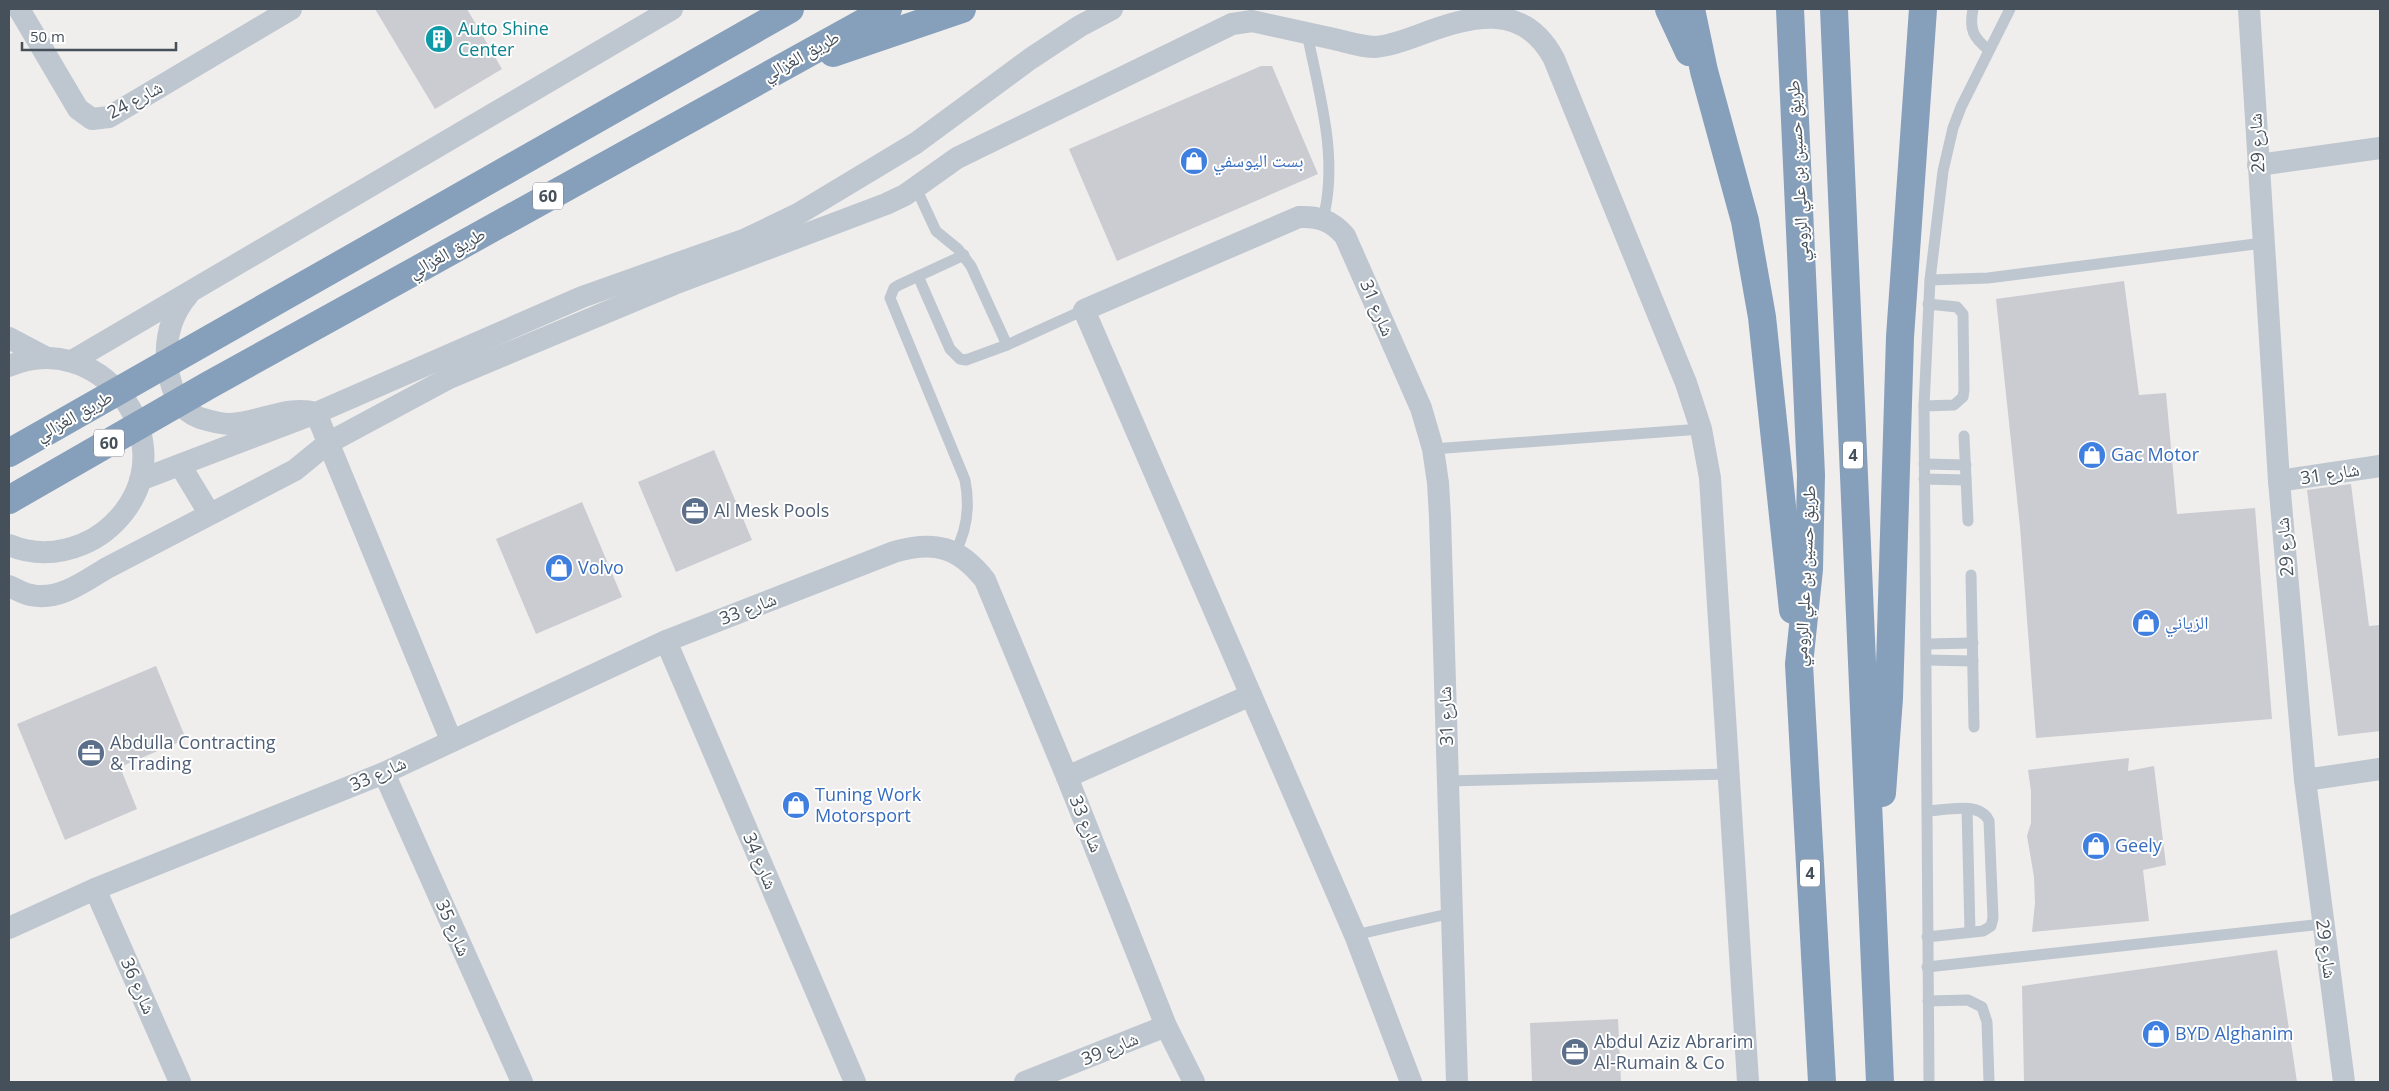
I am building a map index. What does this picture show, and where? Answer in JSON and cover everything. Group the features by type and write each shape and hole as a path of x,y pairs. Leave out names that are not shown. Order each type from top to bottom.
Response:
{"highway":[{"name":"طريق الغزالي","path":"9,453 790,9"},
{"name":"طريق الغزالي","path":"9,500 758,79 888,9"},
{"path":"758,79 962,9"},
{"path":"1669,9 1701,79 1720,127"},
{"path":"1691,9 1704,71 1745,222 1762,317 1799,664"},
{"path":"1708,9 1720,127"},
{"name":"طريق حسين بن علي الرومي","path":"1790,9 1811,475 1809,570 1799,664 1822,1082"},
{"name":"4","path":"1834,9 1880,1082"},
{"path":"1914,9 1918,96"},
{"path":"1871,864 1880,809 1888,717 1900,337 1923,9"},
{"path":"1918,96 1942,9"}],"street":[{"name":"شارع 24","path":"19,9 78,109 92,119 109,117 291,9"},
{"path":"72,361 672,9"},
{"path":"140,480 316,413 582,297 746,239 798,214 916,143 1030,60 1080,26 1112,9"},
{"name":"شارع 29","path":"2249,9 2279,481 2305,780 2344,1082"},
{"path":"9,586 32,596 60,594 80,585 105,569 295,470 328,443 449,378 665,288 886,204 916,188 957,158 1232,24 1252,21 1363,45 1384,46 1457,21 1487,17 1513,20 1524,24 1542,39 1558,68 1686,383 1701,429 1710,478 1748,1082"},
{"path":"2258,165 2380,148"},
{"path":"1323,219 1305,216 1288,220 1084,310 1355,935 1411,1082"},
{"name":"شارع 31","path":"1323,219 1340,230 1350,243 1421,408 1433,449 1438,482 1440,517 1457,1082"},
{"path":"192,290 175,314 167,343 171,385 180,403 187,410 206,420 229,424 297,410 316,413"},
{"path":"9,338 45,357"},
{"path":"9,366 20,361 45,357 72,361 95,371 108,381 130,406 140,430 143,455 140,480 130,504 114,524 93,540 69,550 12,552"},
{"path":"316,413 451,740"},
{"path":"180,465 210,514"},
{"name":"شارع 31","path":"2279,481 2380,466"},
{"name":"شارع 33","path":"9,928 95,889 384,773 666,640 914,546 935,546 955,552 972,563 986,580 1166,1026 1194,1082"},
{"name":"شارع 34","path":"666,640 855,1082"},
{"path":"1067,777 1251,695"},
{"path":"2305,780 2380,769"},
{"name":"شارع 35","path":"384,773 522,1082"},
{"name":"شارع 36","path":"95,889 180,1082"},
{"name":"شارع 39","path":"1025,1082 1166,1026"}],"lane":[{"path":"1973,9 1971,26 1973,34 1989,50"},
{"path":"1929,1082 1927,644 1924,479 1924,406 1928,304 1947,149 1961,107 2010,9"},
{"path":"1307,33 1329,149 1329,191 1323,219"},
{"path":"916,188 936,231 964,255 971,266 1007,345"},
{"path":"1930,280 1988,278 2263,243"},
{"path":"955,552 961,540 968,512 965,480 890,298 894,288 964,255"},
{"path":"918,276 954,355 960,359 973,359 1084,310"},
{"path":"1924,406 1954,405 1963,397 1964,390 1963,314 1956,307 1928,304"},
{"path":"1433,449 1701,429"},
{"path":"1964,436 1968,521"},
{"path":"1924,464 1966,465"},
{"path":"1924,479 1966,480"},
{"path":"1971,575 1974,727"},
{"path":"1927,644 1973,643"},
{"path":"1927,660 1973,660"},
{"path":"1448,781 1729,774"},
{"path":"1928,811 1967,809 1982,812 1990,821 1993,918 1991,926 1987,929 1928,937"},
{"path":"1967,809 1970,932"},
{"path":"1355,935 1452,913"},
{"path":"1927,967 2323,924"},
{"path":"1928,1001 1968,1000 1982,1007 1987,1022 1989,1082"}],"building":[{"name":"Auto Shine Center","path":"375,9 467,9 502,69 435,109"},
{"name":"بست اليوسفي","path":"1261,66 1272,66 1318,174 1117,261 1069,149"},
{"path":"2124,281 2139,395 2166,393 2177,514 2255,508 2272,719 2036,738 2020,527 1996,299"},
{"name":"Al Mesk Pools","path":"714,450 752,540 676,572 638,482"},
{"path":"2351,484 2369,626 2380,625 2380,731 2338,736 2307,490"},
{"name":"Volvo","path":"582,502 622,597 536,634 496,539"},
{"name":"Abdulla Contracting & Trading","path":"156,666 186,739 120,767 137,809 65,840 17,724"},
{"name":"Geely","path":"2129,758 2128,771 2154,766 2166,865 2143,870 2149,921 2032,932 2035,903 2034,877 2027,836 2031,823 2031,791 2028,770"},
{"name":"BYD Alghanim","path":"2277,950 2297,1082 2024,1082 2022,986"},
{"name":"Abdul Aziz Abrarim Al-Rumain & Co","path":"1618,1019 1621,1082 1532,1082 1530,1023"}],"place":[{"name":"Auto Shine Center","path":"439,39"},
{"name":"بست اليوسفي","path":"1194,161"},
{"name":"Gac Motor","path":"2092,455"},
{"name":"Al Mesk Pools","path":"695,511"},
{"name":"Volvo","path":"559,568"},
{"name":"الزياني","path":"2146,623"},
{"name":"Abdulla Contracting & Trading","path":"91,753"},
{"name":"Tuning Work Motorsport","path":"796,805"},
{"name":"Geely","path":"2096,846"},
{"name":"BYD Alghanim","path":"2156,1034"},
{"name":"Abdul Aziz Abrarim Al-Rumain & Co","path":"1575,1052"}]}
